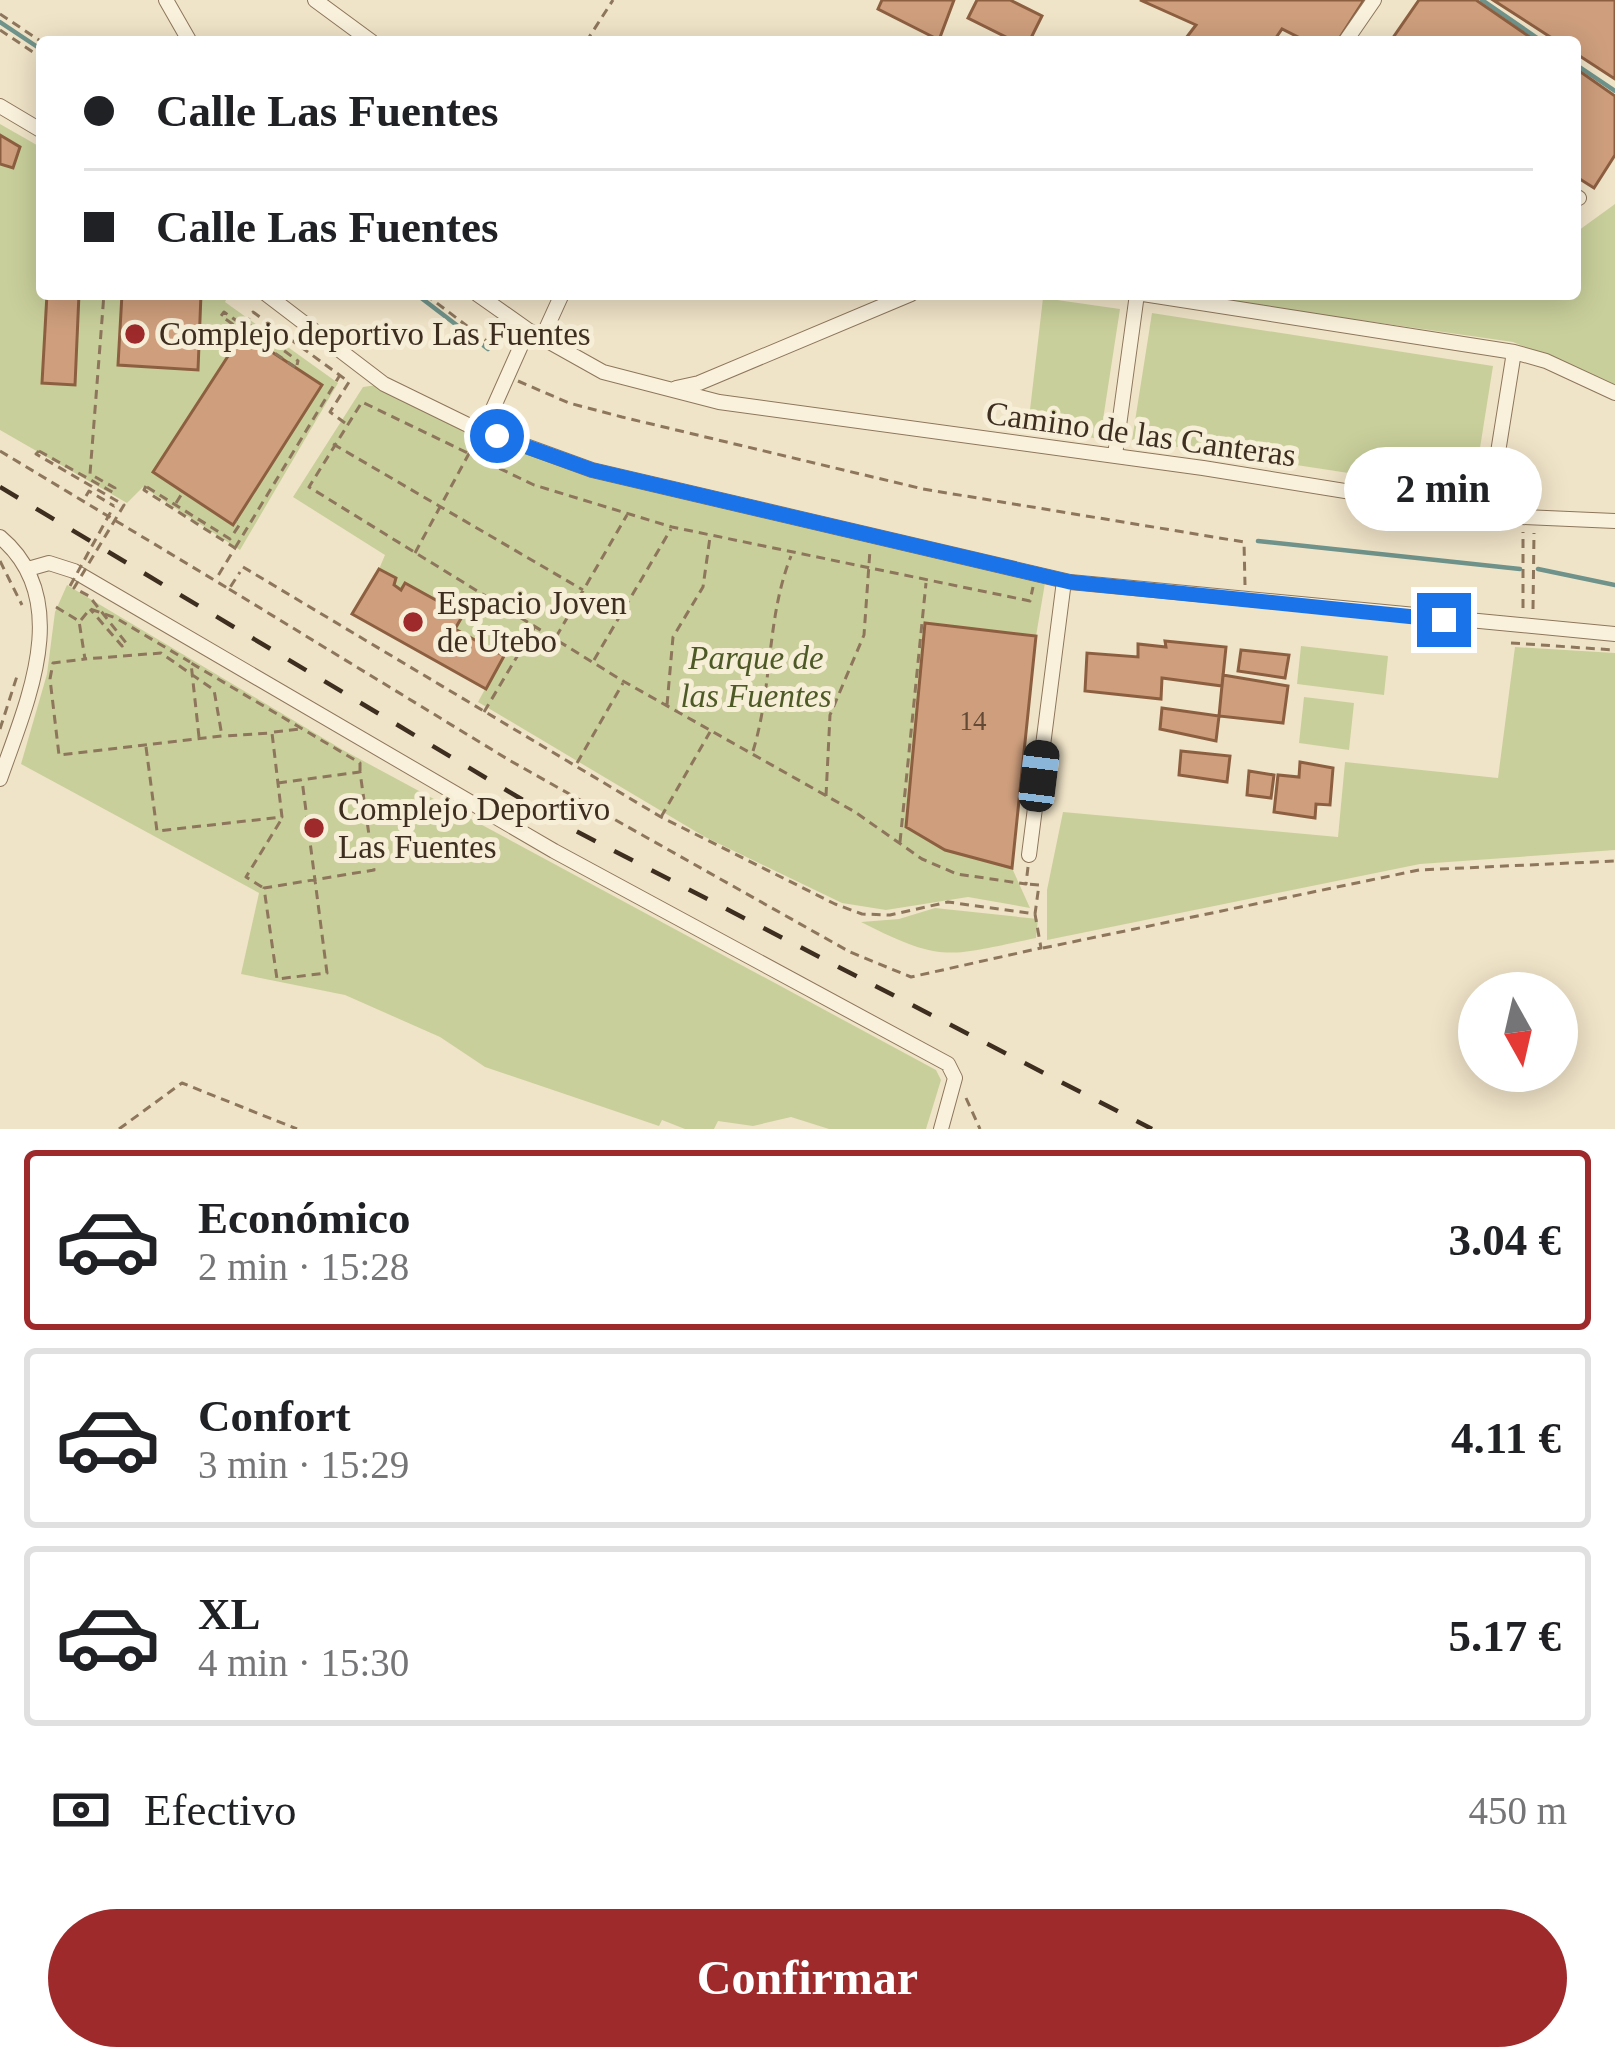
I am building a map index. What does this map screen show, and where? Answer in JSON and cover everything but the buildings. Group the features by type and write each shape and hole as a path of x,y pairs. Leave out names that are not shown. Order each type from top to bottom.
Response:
{"street":[{"path":"166,0 187,36"},
{"path":"315,0 364,36"},
{"path":"1349,36 1374,0"},
{"path":"0,106 36,127"},
{"path":"274,300 371,373 483,431 592,470 1064,581 1615,634"},
{"name":"Camino de las Canteras","path":"486,300 604,372 722,401 1115,455 1488,514 1615,521"},
{"path":"483,431 558,300"},
{"path":"666,389 720,374 897,300"},
{"path":"1115,455 1139,300"},
{"path":"1179,300 1514,352 1546,361 1615,393"},
{"path":"1488,514 1514,352"},
{"path":"720,374 725,389 722,401"},
{"path":"0,537 28,569 40,615 30,690 0,779"},
{"path":"28,569 50,562 74,571 554,851 948,1064 954,1083 940,1129"},
{"path":"1029,855 1064,581"}],"path":[{"path":"590,36 613,0"},
{"path":"0,14 36,38"},
{"path":"0,30 36,54"},
{"path":"90,609 122,646 127,644 89,596 74,588 124,505 36,454 39,451 114,493 115,488 90,474 104,300"},
{"path":"433,300 488,342 499,327"},
{"path":"246,323 296,366 221,316 224,312 244,326 253,312 349,382 330,412 346,424"},
{"path":"316,367 326,353"},
{"path":"215,580 345,368"},
{"path":"517,381 622,418 923,489 1244,542 1245,585"},
{"path":"1007,597 792,554 628,514 534,485 362,402 309,487 899,844 957,874 1039,885 1035,914 1041,948"},
{"path":"415,555 473,444 464,440 465,433"},
{"path":"333,444 584,590"},
{"path":"0,451 509,760 850,952 911,977 1419,870 1615,861"},
{"path":"236,521 239,524 230,539 146,486 144,490 236,548"},
{"path":"69,584 117,508 89,491 85,499"},
{"path":"175,505 183,492"},
{"path":"555,638 628,514"},
{"path":"593,661 672,527"},
{"path":"1523,608 1523,527 1534,527 1533,609"},
{"path":"667,705 673,637 703,587 711,536"},
{"path":"826,796 830,715 864,635 871,537"},
{"path":"753,753 771,673 777,592 792,554"},
{"path":"0,561 13,579 24,614"},
{"path":"229,589 242,569 661,817 862,914 890,915 948,902 1035,914"},
{"path":"899,844 926,581"},
{"path":"56,608 79,622"},
{"path":"85,659 79,622 90,609"},
{"path":"90,609 116,618 359,763 374,870 264,888 246,877 283,817 272,733"},
{"path":"484,712 535,626"},
{"path":"1511,643 1615,650"},
{"path":"222,736 214,690 161,652 53,663 50,679 58,755 302,728"},
{"path":"191,663 199,739"},
{"path":"0,729 20,668"},
{"path":"574,766 623,681"},
{"path":"661,817 710,731"},
{"path":"146,745 157,831 283,817"},
{"path":"278,783 360,772"},
{"path":"264,888 277,979 327,973 302,780"},
{"path":"1026,884 1029,855"},
{"path":"119,1129 182,1083 297,1129"},
{"path":"954,1083 980,1129"}],"green space":[{"name":"Complejo deportivo Las Fuentes","path":"0,124 36,145 36,300 226,300 338,383 240,550 143,487 127,503 0,430"},
{"path":"1615,204 1615,386 1513,342 1220,300 1581,300 1581,229"},
{"path":"1043,300 1120,309 1100,439 1028,427"},
{"path":"1152,313 1493,366 1473,492 1132,440"},
{"name":"Parque de las Fuentes","path":"384,384 462,419 625,475 1046,577 1036,636 925,623 906,826 945,850 1012,868 1030,908 968,897 886,910 842,903 705,837 478,702 503,656 455,629 462,616 405,584 401,590 394,585 396,578 379,569 385,555 293,497 363,387"},
{"name":"Complejo Deportivo Las Fuentes","path":"67,585 343,750 936,1070 941,1080 926,1129 829,1129 791,1117 753,1126 718,1121 714,1129 685,1129 662,1120 659,1126 485,1067 440,1037 345,995 241,974 259,893 21,764 47,674 55,612"},
{"path":"1301,646 1388,656 1384,695 1297,684"},
{"path":"1515,647 1615,653 1615,850 1420,864 1047,940 1047,890 1063,812 1338,837 1345,762 1498,778"},
{"path":"1304,697 1354,703 1349,750 1299,743"},
{"path":"935,908 1038,919 1036,938 947,953 911,945 861,922 899,919"}],"waterway":[{"path":"1482,0 1534,36"},
{"path":"0,22 36,46"},
{"path":"1581,68 1615,91"},
{"path":"424,300 488,349"},
{"path":"1258,541 1520,569"},
{"path":"1538,569 1615,585"}],"railway":[{"path":"0,487 568,827 1152,1129"}],"place":[{"name":"Complejo deportivo Las Fuentes","path":"135,334"},
{"name":"Espacio Joven de Utebo","path":"413,622"},
{"name":"Complejo Deportivo Las Fuentes","path":"314,828"}],"route":[{"path":"497,436 592,470 1070,582 1444,620"}]}
